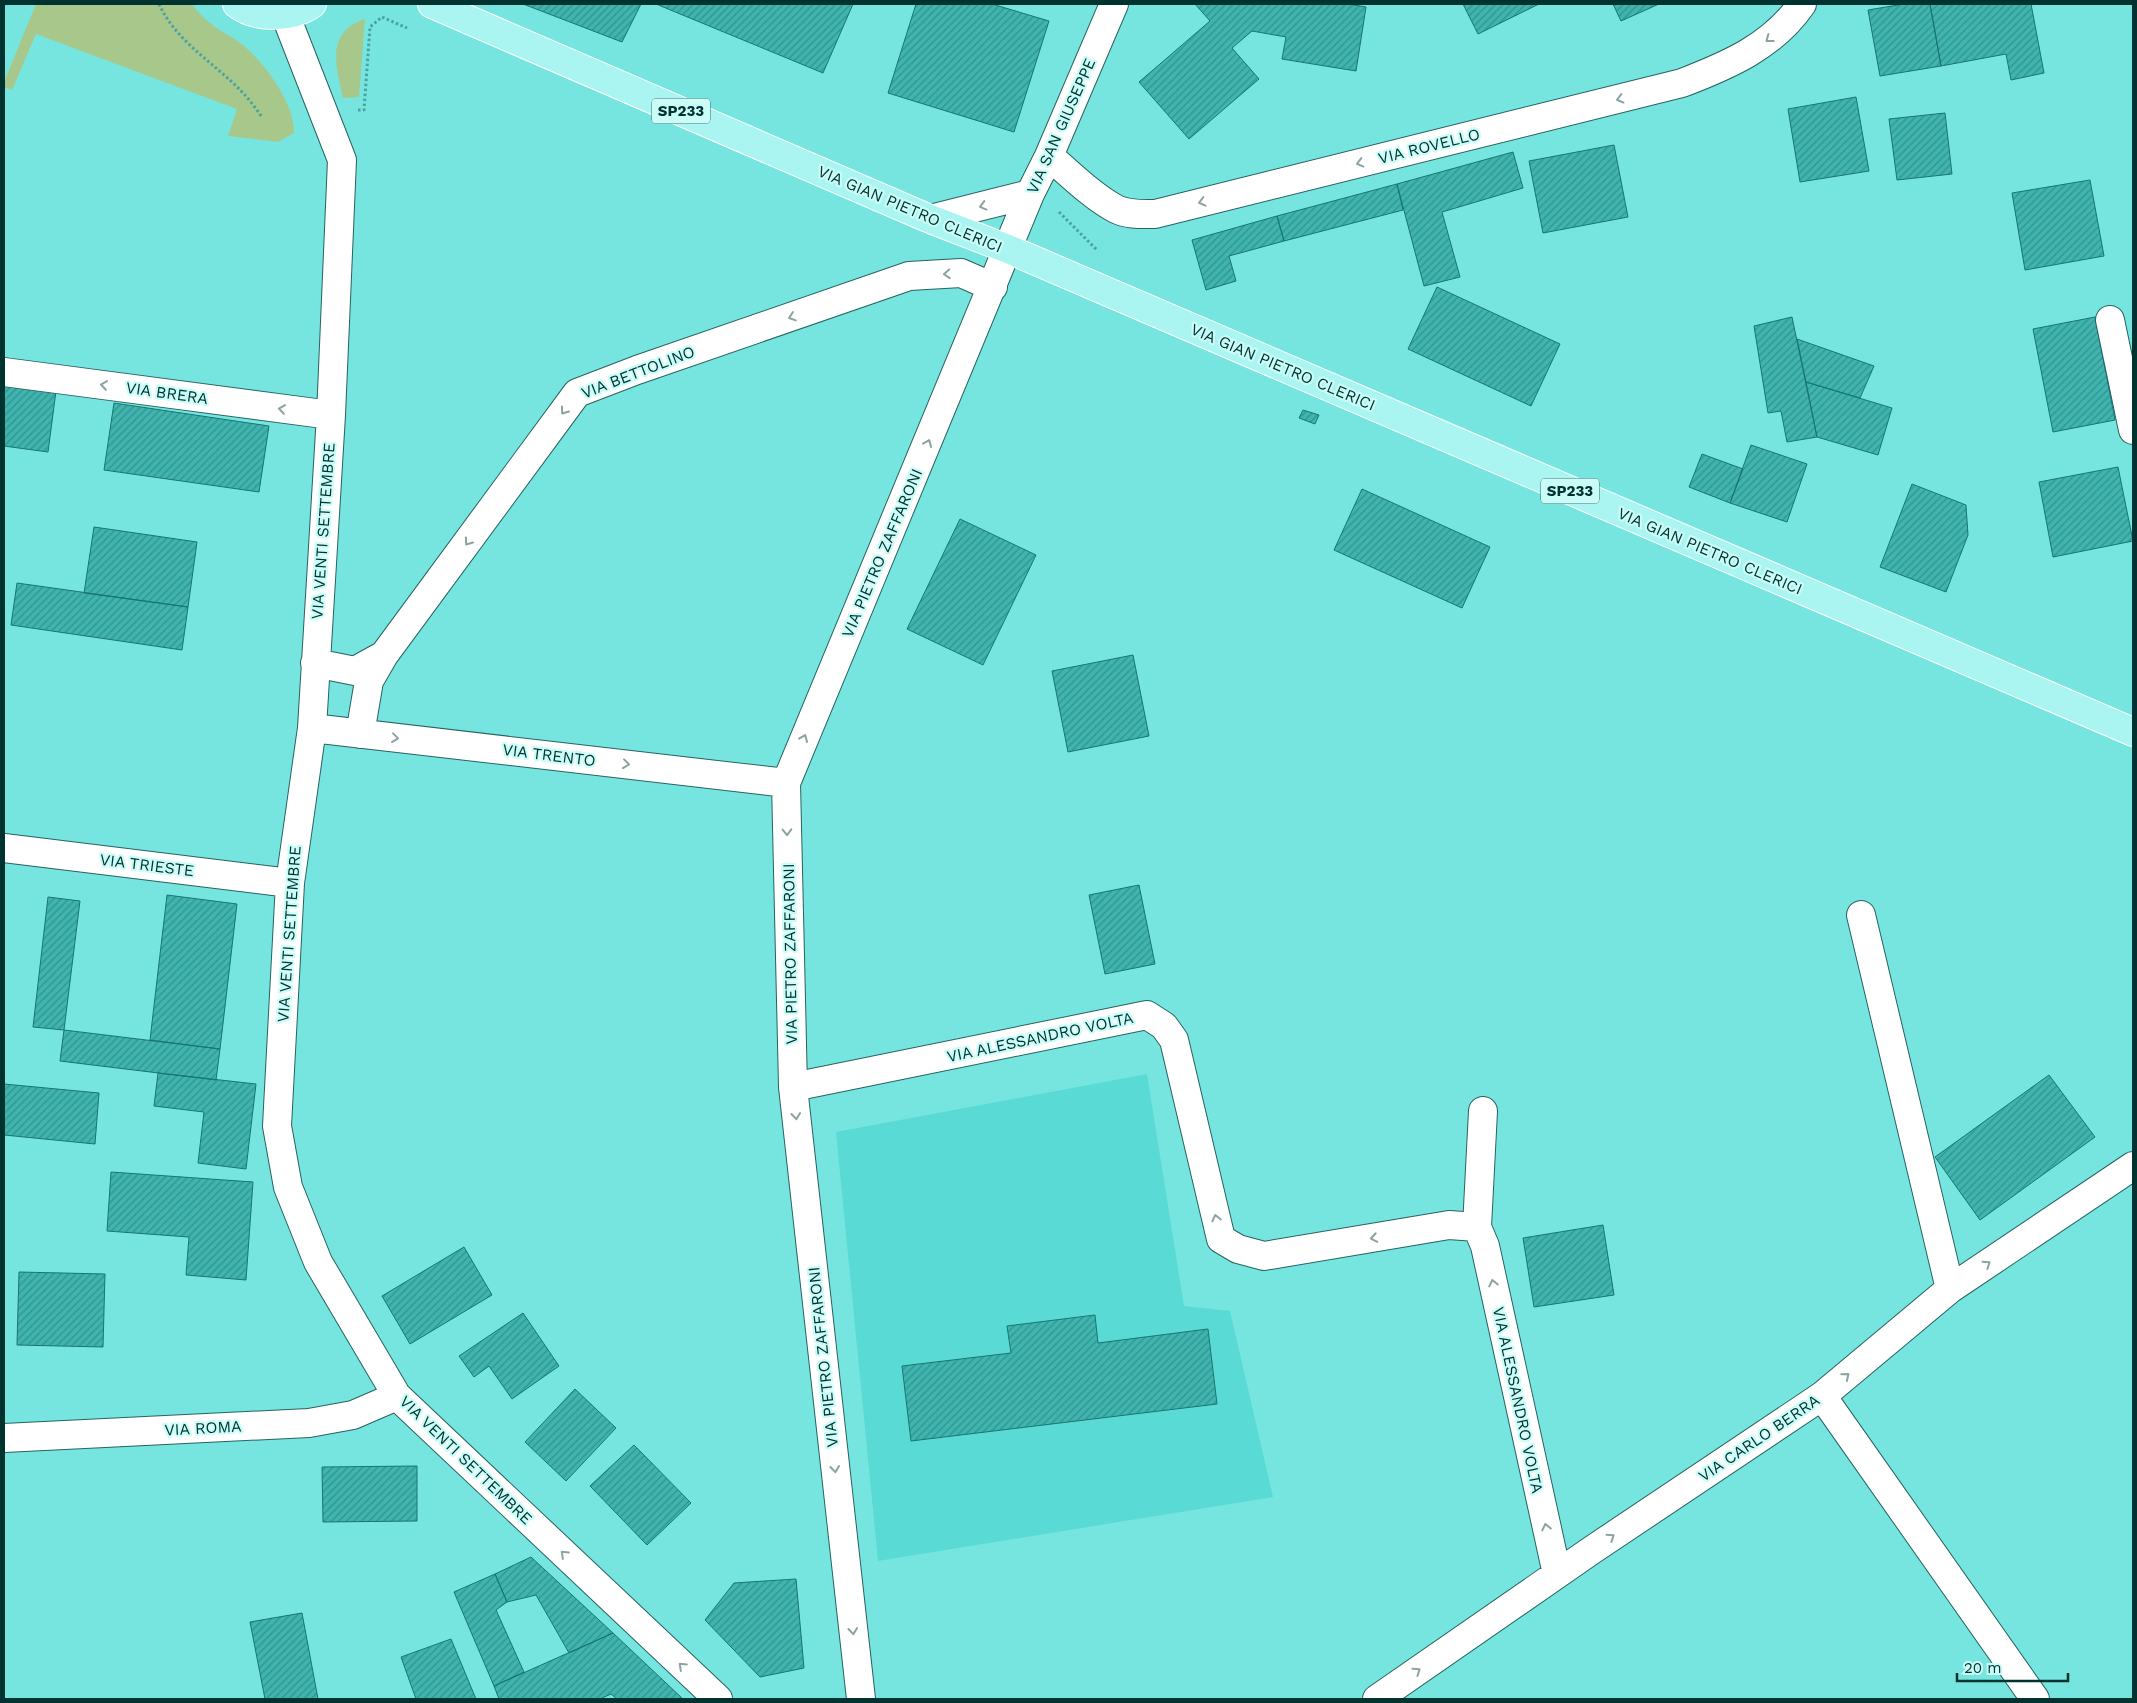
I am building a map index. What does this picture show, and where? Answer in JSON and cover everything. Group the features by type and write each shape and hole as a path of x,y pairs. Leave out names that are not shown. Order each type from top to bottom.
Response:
{"main road":[{"path":"237,4 262,14 285,14 312,4"},
{"name":"VIA GIAN PIETRO CLERICI","path":"432,4 930,219 1008,249 2133,732"}],"street":[{"name":"VIA SAN GIUSEPPE","path":"1008,249 1030,194 1049,156 1114,4"},
{"name":"VIA ROVELLO","path":"1049,156 1082,184 1117,209 1132,214 1155,214 1682,83 1733,62 1771,39 1802,4"},
{"name":"VIA VENTI SETTEMBRE","path":"285,14 342,160 312,728 290,883 277,1126 288,1187 318,1262 397,1396 718,1699"},
{"path":"930,219 1030,194"},
{"name":"VIA PIETRO ZAFFARONI","path":"861,1699 793,1087 786,783 1008,249"},
{"name":"VIA BETTOLINO","path":"315,663 355,671 384,656 577,393 637,370 909,276 961,273 993,287"},
{"path":"2110,320 2133,430"},
{"name":"VIA BRERA","path":"4,372 330,415"},
{"path":"360,734 369,681 384,656"},
{"name":"VIA TRENTO","path":"312,728 786,783"},
{"name":"VIA TRIESTE","path":"4,848 290,883"},
{"path":"1861,914 1950,1289"},
{"name":"VIA ALESSANDRO VOLTA","path":"793,1087 1147,1015 1164,1026 1174,1040 1221,1239 1238,1249 1264,1256 1449,1225 1477,1227"},
{"name":"VIA ALESSANDRO VOLTA","path":"1483,1111 1477,1227 1485,1246 1556,1574"},
{"name":"VIA CARLO BERRA","path":"1377,1699 1556,1574 1822,1396 1950,1289 2133,1166"},
{"name":"VIA ROMA","path":"4,1438 309,1423 353,1415 397,1396"},
{"path":"1822,1396 2035,1699"}],"path":[{"path":"159,4 172,25 198,55 242,92 262,117"},
{"path":"322,110 364,110 370,27 382,18 409,29"}],"shaded area":[{"path":"1147,1074 1184,1306 1230,1311 1273,1497 878,1561 836,1132"}],"green space":[{"path":"36,4 191,4 207,21 248,50 267,71 276,83 289,109 294,133 278,142 228,136 237,109 36,34 12,90 4,87 4,82"},
{"path":"365,19 359,97 343,98 336,62 336,51 344,32 352,25"}],"building":[{"path":"523,4 641,4 622,42"},
{"path":"656,4 853,4 823,73"},
{"path":"916,4 992,4 1049,21 1014,132 888,93"},
{"path":"1195,4 1348,4 1366,7 1356,71 1282,59 1286,37 1252,31 1232,48 1259,79 1189,139 1139,82 1210,21"},
{"path":"1463,4 1539,4 1478,34"},
{"path":"1613,4 1659,4 1621,21"},
{"path":"1904,4 1930,4 1941,66 1880,76 1868,10"},
{"path":"1930,4 2031,4 2044,73 2011,80 2006,54 1941,66"},
{"path":"1856,97 1869,171 1800,182 1788,109"},
{"path":"1945,113 1952,174 1897,180 1889,119"},
{"path":"1614,145 1628,217 1543,233 1529,161"},
{"path":"1513,152 1523,188 1442,212 1460,277 1424,286 1397,184"},
{"path":"2090,180 2104,256 2025,270 2012,193"},
{"path":"1397,184 1403,210 1284,241 1277,216"},
{"path":"1277,216 1284,241 1229,256 1236,281 1206,290 1192,240"},
{"path":"1437,287 1560,344 1531,406 1408,349"},
{"path":"1792,317 1817,437 1787,442 1781,411 1768,413 1754,326"},
{"path":"2095,317 2115,420 2053,432 2033,329"},
{"path":"1797,339 1874,366 1860,398 1806,382"},
{"path":"1806,382 1892,408 1878,455 1817,437"},
{"path":"4,384 56,391 48,452 4,446"},
{"path":"114,403 269,426 259,492 104,470"},
{"path":"1303,410 1319,415 1315,424 1299,418"},
{"path":"1751,445 1807,464 1787,522 1730,503"},
{"path":"1702,454 1743,469 1730,503 1689,487"},
{"path":"2118,467 2133,541 2053,557 2039,482"},
{"path":"1912,484 1966,505 1968,535 1946,592 1880,567"},
{"path":"1362,489 1490,547 1462,608 1334,550"},
{"path":"960,519 1036,555 983,665 907,629"},
{"path":"94,527 197,542 188,607 84,593"},
{"path":"17,583 188,607 182,650 11,625"},
{"path":"1133,655 1149,736 1068,752 1052,671"},
{"path":"1139,885 1155,964 1105,974 1089,895"},
{"path":"167,895 237,904 220,1049 150,1040"},
{"path":"48,897 80,901 64,1030 33,1027"},
{"path":"64,1030 220,1049 216,1080 60,1061"},
{"path":"158,1073 256,1084 246,1169 198,1163 204,1112 154,1106"},
{"path":"2049,1075 2095,1137 1980,1220 1935,1157"},
{"path":"4,1084 99,1093 95,1144 4,1135"},
{"path":"111,1172 253,1182 246,1280 186,1275 189,1237 107,1231"},
{"path":"1603,1225 1614,1295 1534,1307 1523,1238"},
{"path":"464,1247 492,1295 410,1344 382,1296"},
{"path":"19,1272 105,1274 103,1347 17,1345"},
{"path":"523,1313 559,1366 512,1399 489,1366 474,1377 459,1356"},
{"path":"1095,1315 1098,1343 1208,1329 1217,1404 911,1441 902,1366 1011,1353 1007,1326"},
{"path":"575,1389 616,1428 566,1481 525,1442"},
{"path":"634,1445 691,1503 647,1545 590,1486"},
{"path":"417,1466 417,1521 323,1522 322,1467"},
{"path":"531,1557 613,1633 569,1653 536,1595 507,1602 495,1574"},
{"path":"495,1574 507,1602 496,1610 524,1672 494,1686 454,1592"},
{"path":"796,1579 804,1668 760,1677 705,1620 734,1583"},
{"path":"302,1613 318,1699 265,1699 250,1622"},
{"path":"613,1633 683,1699 617,1699 611,1694 600,1699 499,1699 494,1686"},
{"path":"451,1639 476,1699 416,1699 401,1657"}]}
